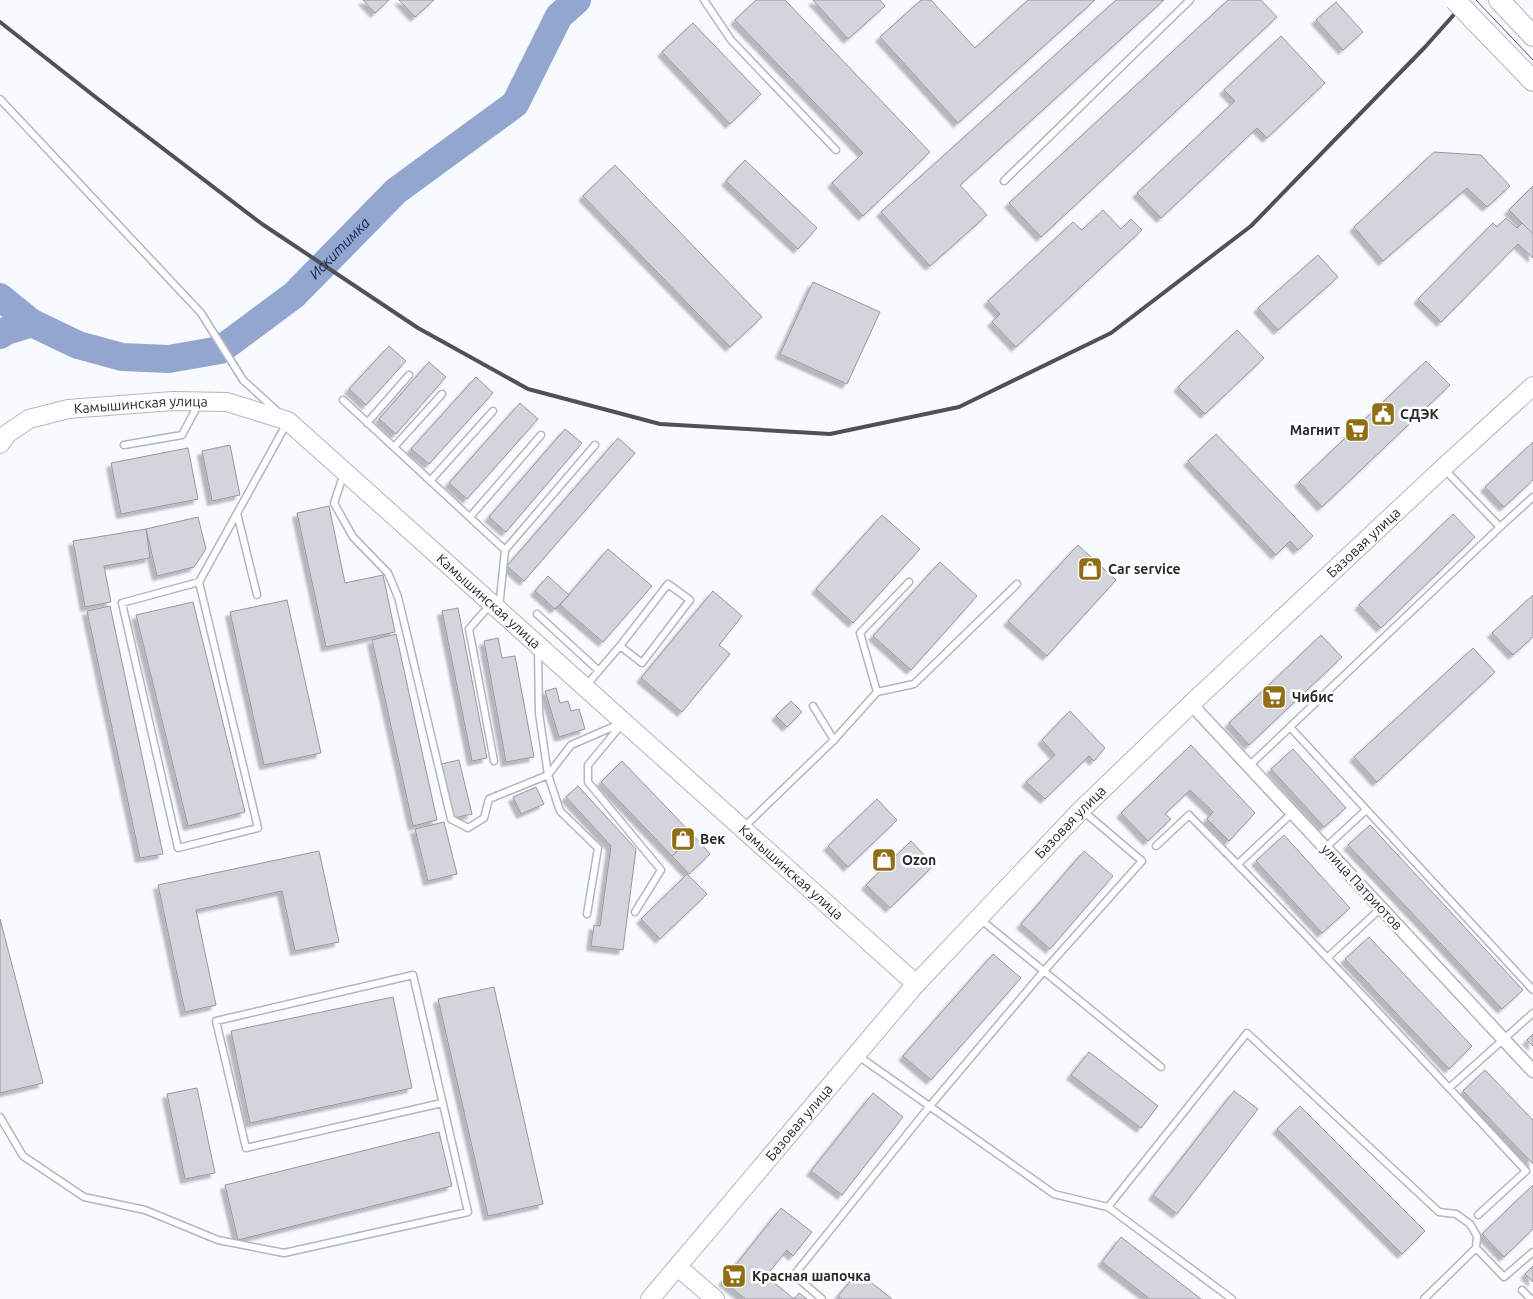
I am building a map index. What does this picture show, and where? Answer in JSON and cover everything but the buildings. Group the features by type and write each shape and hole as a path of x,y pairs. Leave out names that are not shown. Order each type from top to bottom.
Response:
{"main road":[{"path":"1455,0 1533,81"},
{"path":"1499,0 1533,36"},
{"name":"Базовая улица","path":"650,1299 916,984 1081,810 1191,704 1533,386"},
{"name":"Камышинская улица","path":"0,444 7,434 29,419 68,409 173,401 227,402 288,422 916,984"},
{"path":"678,1267 715,1299"}],"street":[{"name":"улица Патриотов","path":"1191,704 1533,1071"}],"lane":[{"path":"704,0 731,40 836,150"},
{"path":"1004,181 1190,0"},
{"path":"0,99 201,313 243,380 288,422 199,582 258,828 178,848 122,603 199,582"},
{"path":"367,422 409,375"},
{"path":"394,447 442,394"},
{"path":"343,400 505,550"},
{"path":"124,445 182,435 200,402"},
{"path":"430,480 493,411"},
{"path":"470,517 541,435"},
{"path":"494,761 469,629 495,608 505,550 596,444"},
{"path":"1443,468 1500,527"},
{"path":"344,472 334,503 353,537 388,573 398,597 451,819 468,828 484,818 489,799 548,775 571,745 623,723"},
{"path":"1249,766 1533,497"},
{"path":"237,513 257,594"},
{"path":"878,692 860,633 909,582"},
{"path":"584,688 620,646 668,584 690,600 642,663 620,646"},
{"path":"742,830 834,740 878,692 914,684 1017,584"},
{"path":"537,614 599,671"},
{"path":"538,646 539,713 548,775 560,810 598,848 587,914"},
{"path":"813,706 834,740"},
{"path":"623,723 588,765 588,782 661,870 635,912"},
{"path":"1290,727 1533,990"},
{"path":"822,1299 794,1275 929,1107 1043,972 1142,861 1081,810"},
{"path":"1325,848 1366,810"},
{"path":"1238,864 1292,813"},
{"path":"1156,846 1189,815 1327,958 1526,1171 1478,1215"},
{"path":"1327,958 1381,908"},
{"path":"978,917 1161,1067"},
{"path":"0,1118 24,1156 84,1197 146,1210 218,1240 284,1253 468,1212 413,975 216,1021 246,1148 442,1103"},
{"path":"1449,1088 1533,1013"},
{"path":"1108,1207 1247,1032 1439,1212 1456,1214 1470,1224 1476,1236 1476,1248 1504,1277 1533,1252"},
{"path":"856,1054 1054,1194 1108,1207 1232,1299"},
{"path":"1424,1299 1476,1248"},
{"path":"1522,1290 1531,1299"}],"waterway":[{"name":"Искитимка","path":"0,297 32,323 78,345 122,357 169,359 220,350 294,295 396,191 515,104 559,16 577,0"},
{"path":"0,335 6,331 32,323"}],"tram line":[{"path":"1476,0 1533,60"}],"railway":[{"path":"0,22 262,224 418,328 528,389 660,424 830,434 959,407 1111,333 1251,226 1426,46 1467,0"}],"place":[{"name":"СДЭК","path":"1383,414"},
{"name":"Магнит","path":"1357,430"},
{"name":"Car service","path":"1090,569"},
{"name":"Чибис","path":"1274,697"},
{"name":"Век","path":"683,839"},
{"name":"Ozon","path":"884,860"},
{"name":"Красная шапочка","path":"734,1276"}]}
